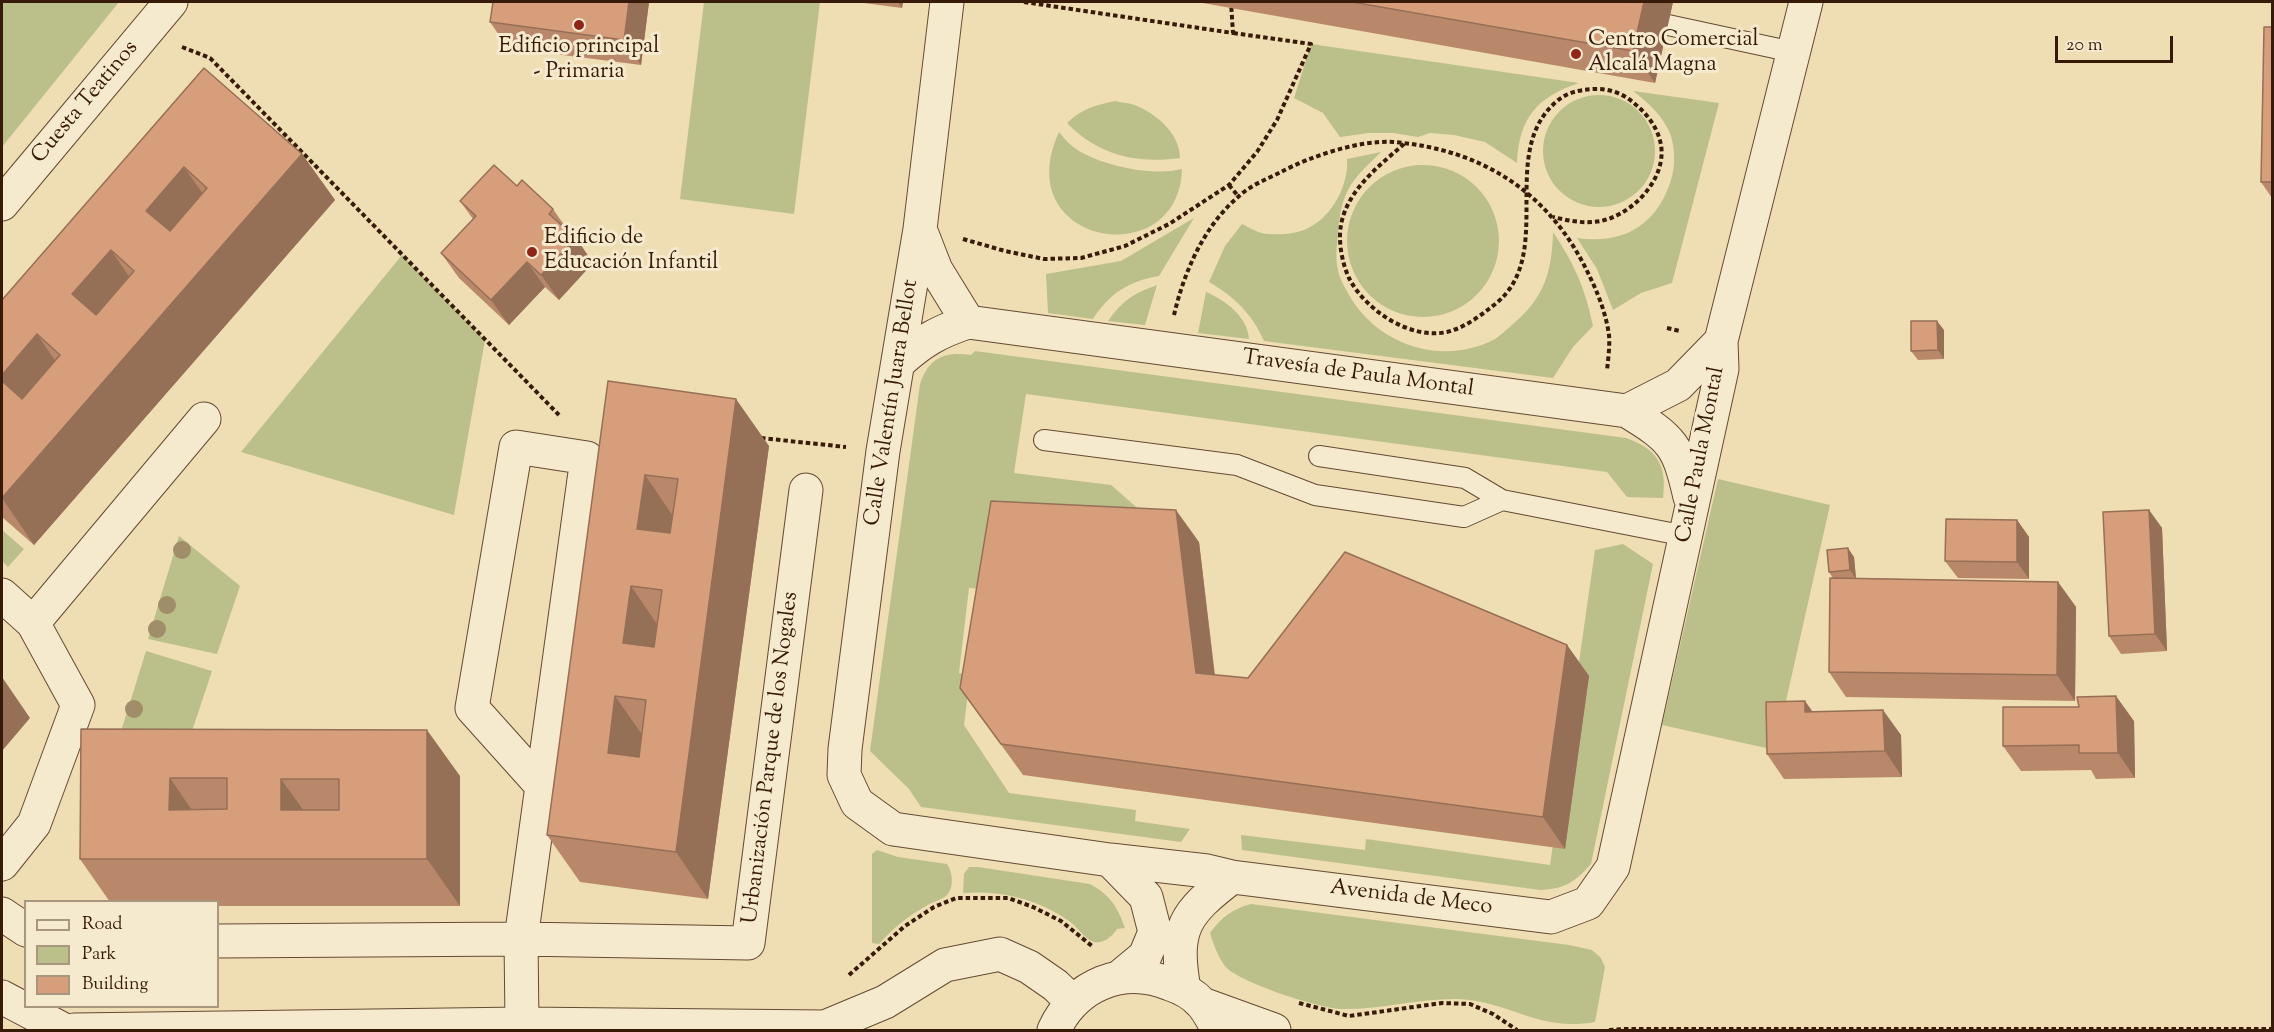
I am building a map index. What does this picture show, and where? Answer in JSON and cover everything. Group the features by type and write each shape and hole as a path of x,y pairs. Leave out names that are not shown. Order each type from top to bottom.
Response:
{"street":[{"name":"Cuesta Teatinos","path":"2,204 171,2"},
{"name":"Calle Valentín Juara Bellot","path":"857,803 844,775 845,749 882,451 920,229 947,2"},
{"name":"Calle Paula Montal","path":"1588,903 1613,867 1722,369 1721,341 1806,2"},
{"path":"920,229 936,270 969,322"},
{"name":"Travesía de Paula Montal","path":"898,363 915,348 940,332 969,322 1627,411 1661,432 1678,454 1689,520"},
{"path":"1627,411 1677,385 1721,341"},
{"path":"33,623 204,418"},
{"path":"522,1024 521,939 542,786 587,458 516,447 472,708 542,786"},
{"name":"Urbanización Parque de los Nogales","path":"219,941 521,939 748,943 806,490"},
{"path":"2,595 33,623 78,705 34,824 2,864"},
{"name":"Avenida de Meco","path":"857,803 893,829 1110,860 1207,871 1232,877 1551,917 1588,903"},
{"path":"1054,1030 1073,1002 1095,986 1121,976 1145,956 1155,932 1146,897 1110,860"},
{"path":"1201,1008 1179,962 1181,933 1201,901 1232,877"},
{"path":"2,914 24,929"},
{"path":"74,1030 522,1024 825,1027 885,1002 945,965 1000,954 1029,967 1055,985 1073,1002"},
{"path":"1121,976 1153,977 1201,1008 1274,1030"},
{"path":"2,997 64,1030"}],"lane":[{"path":"1668,25 1792,52"},
{"path":"1044,440 1237,465 1316,495 1464,517 1502,500"},
{"path":"1319,456 1465,478 1502,500 1689,520"}],"path":[{"path":"920,229 1044,259 1082,258 1125,246 1169,224 1229,185 1257,152 1277,120 1311,44 1024,2"},
{"path":"1231,2 1233,33"},
{"path":"145,32 210,58 559,415"},
{"path":"1404,144 1374,170 1359,188 1348,205 1341,225 1341,251 1349,278 1365,299 1381,314 1404,327 1444,333 1459,328 1495,304 1518,278 1523,260 1528,158 1535,131 1545,111 1570,92 1600,89 1615,92 1631,100 1645,112 1656,128 1661,146 1660,163 1652,183 1640,199 1627,210 1594,223 1574,222 1553,217"},
{"path":"1172,326 1182,284 1208,230 1238,196 1305,159 1351,147 1392,142 1451,152 1502,174 1543,205 1577,249 1598,293 1609,336 1607,375"},
{"path":"1229,185 1238,196"},
{"path":"756,437 882,451"},
{"path":"1609,1030 2272,1029"}],"green space":[{"path":"2,2 119,2 2,147"},
{"path":"704,2 820,2 794,214 680,199"},
{"path":"1311,44 1579,83 1552,95 1533,111 1522,133 1517,163 1485,142 1454,135 1430,133 1418,137 1393,133 1369,133 1340,137 1323,113 1294,98"},
{"path":"1633,91 1719,103 1672,283 1641,293 1613,310 1597,269 1577,238 1608,238 1634,230 1654,213 1662,201 1674,168 1674,149 1668,129 1645,100"},
{"path":"1599,95 1620,99 1638,112 1651,130 1655,151 1651,172 1638,190 1620,203 1599,207 1578,203 1560,190 1547,172 1543,151 1547,130 1560,112 1578,99"},
{"path":"1115,101 1136,106 1161,121 1172,134 1180,158 1148,160 1119,155 1092,143 1067,123 1089,108"},
{"path":"1059,132 1082,153 1109,164 1140,170 1182,169 1174,202 1154,224 1128,234 1100,233 1074,221 1056,200 1049,170"},
{"path":"1381,152 1363,169 1351,185 1340,217 1336,252 1337,265 1342,283 1354,303 1367,319 1382,331 1418,348 1457,351 1476,347 1495,339 1524,314 1539,294 1551,260 1553,232 1578,277 1593,326 1573,347 1553,378 1264,341 1254,322 1242,307 1209,282 1225,246 1242,224 1255,231 1273,234 1295,233 1310,227 1326,215 1338,198 1345,178 1347,159"},
{"path":"1423,165 1452,171 1477,187 1493,212 1499,241 1493,270 1477,295 1452,311 1423,317 1394,311 1369,295 1353,270 1347,241 1353,212 1369,187 1394,171"},
{"path":"1194,218 1159,276 1138,281 1113,295 1093,319 1048,313 1046,274 1121,261"},
{"path":"402,255 485,340 454,515 241,452"},
{"path":"1157,285 1145,325 1108,321 1129,298"},
{"path":"1206,292 1234,310 1245,324 1249,339 1198,333"},
{"path":"975,351 1626,438 1646,448 1658,460 1663,477 1663,498 1627,497 1607,472 1026,394 1014,473 1111,485 1149,518 984,589 969,588 959,673 970,676 964,725 1009,793 1136,810 1135,821 1190,829 1181,842 921,807 909,789 870,751 920,384 928,368 939,358 953,354 971,355"},
{"path":"1718,479 1830,505 1775,750 1662,725"},
{"path":"2,530 24,549 8,567 2,561"},
{"path":"179,536 240,586 217,654 148,639"},
{"path":"1623,544 1653,564 1591,864 1580,876 1563,886 1540,890 1242,850 1241,835 1365,850 1366,839 1550,865 1595,550"},
{"path":"146,651 212,671 183,758 113,757"},
{"path":"877,850 898,857 947,864 952,880 947,895 907,918 879,944 872,943 872,854"},
{"path":"969,867 1090,884 1112,902 1125,928 1117,929 1104,941 1094,942 1057,913 1032,902 991,893 963,893 964,874"},
{"path":"1251,904 1569,945 1592,950 1601,958 1605,967 1595,1022 1557,1023 1495,1005 1459,999 1340,1009 1279,993 1245,979 1225,966 1211,937 1210,933 1223,918 1238,908"}],"building":[{"path":"493,2 629,2 624,40 490,22"},
{"path":"1352,2 1644,2 1633,51"},
{"path":"2264,27 2272,27 2272,182 2261,182"},
{"path":"204,68 302,154 2,498 2,381 22,399 60,355 37,334 2,375 2,300","holes":["184,167 207,188 170,231 146,211","111,250 134,271 96,315 72,294"]},
{"name":"Edificio de Educación Infantil","path":"494,165 517,186 522,180 553,209 549,214 576,238 541,275 527,262 491,300 441,253 476,216 460,201"},
{"path":"1911,321 1937,321 1938,350 1911,351"},
{"path":"608,381 736,399 676,852 547,835","holes":["645,475 678,479 670,533 637,529","631,586 662,590 654,647 623,643","615,696 646,700 639,757 608,753"]},
{"path":"991,501 1176,510 1196,673 1248,678 1345,552 1567,645 1543,817 1001,744 960,688"},
{"path":"2149,510 2155,634 2109,636 2103,512"},
{"path":"1946,519 2017,520 2017,562 1945,561"},
{"path":"1848,548 1850,570 1829,572 1827,550"},
{"path":"1830,578 2058,582 2057,675 1829,672"},
{"path":"2116,696 2118,753 2079,753 2079,745 2003,746 2003,707 2079,707 2077,697"},
{"path":"1805,701 1805,712 1883,710 1885,751 1767,754 1766,702"},
{"path":"81,729 427,730 427,859 80,859","holes":["170,778 227,778 227,809 169,810","281,779 339,779 339,810 281,810"]}],"place":[{"name":"Edificio principal - Primaria","path":"579,25"},
{"name":"Centro Comercial Alcalá Magna","path":"1576,54"},
{"name":"Edificio de Educación Infantil","path":"532,252"}]}
